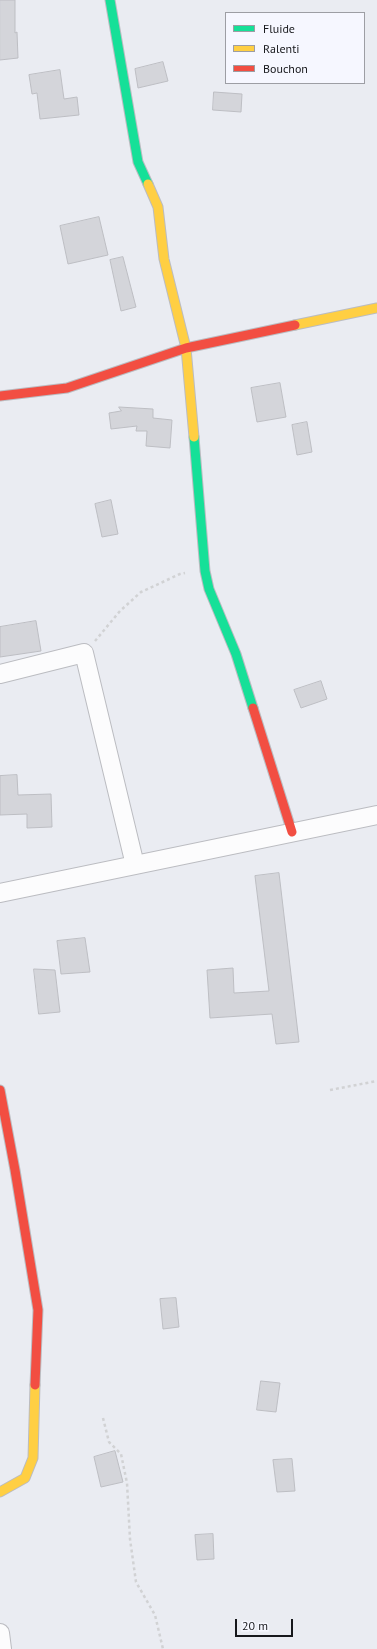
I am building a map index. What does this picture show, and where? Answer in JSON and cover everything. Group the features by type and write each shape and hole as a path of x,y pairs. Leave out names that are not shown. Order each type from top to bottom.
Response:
{"street":[{"path":"110,0 128,113 138,162 158,207 164,259 186,348 205,571 210,589 236,654 292,832"},
{"path":"0,396 67,388 186,348 377,308"},
{"path":"0,674 84,653 135,865"},
{"path":"0,893 377,815"},
{"path":"0,1090 38,1310 33,1458 25,1478 0,1492"},
{"path":"0,1633 2,1649"}],"path":[{"path":"84,653 120,611 141,592 180,574 205,571"},
{"path":"330,1090 377,1081"},
{"path":"103,1418 108,1442 121,1454 127,1483 130,1539 136,1582 155,1615 163,1649"}],"building":[{"path":"0,0 15,0 15,33 17,32 18,58 0,60"},
{"path":"163,62 168,81 138,88 135,69"},
{"path":"60,70 64,99 77,97 79,115 40,119 37,93 32,94 29,75"},
{"path":"214,92 242,94 241,112 213,110"},
{"path":"99,217 108,255 68,264 60,226"},
{"path":"123,257 136,307 121,311 110,260"},
{"path":"280,383 286,417 257,422 251,388"},
{"path":"119,407 153,409 153,418 172,420 170,448 146,446 147,431 136,431 137,426 111,429 109,413 121,411"},
{"path":"307,422 312,452 297,455 292,425"},
{"path":"111,500 118,534 102,537 95,504"},
{"path":"36,621 41,651 0,657 0,627"},
{"path":"321,681 327,699 301,708 294,690"},
{"path":"17,775 18,795 51,794 52,827 27,828 27,814 0,815 0,776"},
{"path":"279,873 299,1042 276,1044 272,1014 210,1018 207,970 233,968 234,993 269,991 255,876"},
{"path":"85,938 90,972 61,974 57,941"},
{"path":"34,969 55,970 60,1012 39,1014"},
{"path":"176,1298 179,1327 163,1329 160,1299"},
{"path":"261,1381 280,1383 276,1412 257,1410"},
{"path":"115,1451 123,1482 101,1487 94,1457"},
{"path":"292,1459 295,1491 277,1492 273,1460"},
{"path":"213,1534 214,1559 197,1560 195,1535"}],"traffic: fast":[{"path":"110,0 138,162 148,184"},
{"path":"194,437 205,571 209,589 236,654 253,708"}],"traffic: slow":[{"path":"148,184 158,207 164,259 186,348 194,437"},
{"path":"295,325 377,308"},
{"path":"0,1492 25,1478 33,1458 35,1385"}],"traffic: jam":[{"path":"0,396 67,388 186,348 295,325"},
{"path":"253,708 292,832"},
{"path":"0,1090 38,1310 35,1385"}]}
